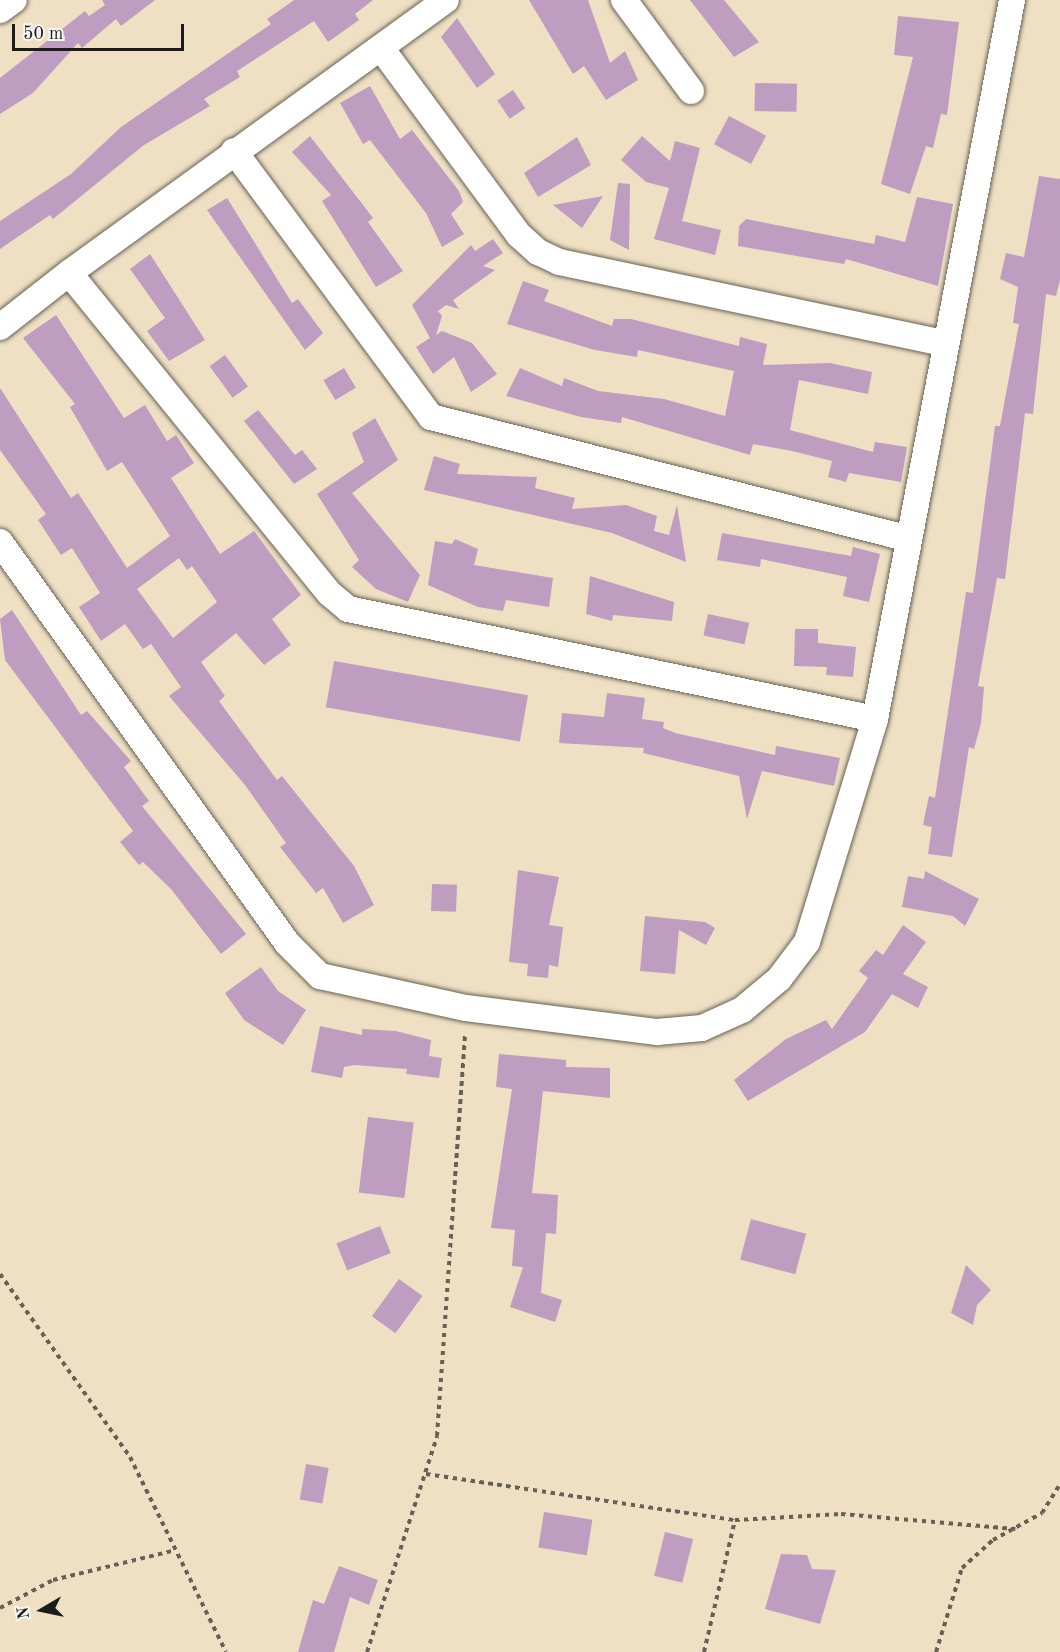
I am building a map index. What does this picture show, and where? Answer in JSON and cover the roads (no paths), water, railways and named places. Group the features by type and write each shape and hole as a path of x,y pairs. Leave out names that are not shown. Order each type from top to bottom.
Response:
{"street":[{"path":"0,10 14,0"},
{"path":"0,327 234,151 446,0"},
{"path":"624,0 691,91"},
{"path":"0,542 302,962 320,976 466,1008 657,1032 702,1028 741,1010 779,979 807,942 875,719 944,343 1012,0"},
{"path":"381,48 519,235 538,252 559,262 944,343"},
{"path":"234,151 430,417 907,538"},
{"path":"69,273 329,593 348,609 875,719"}]}
